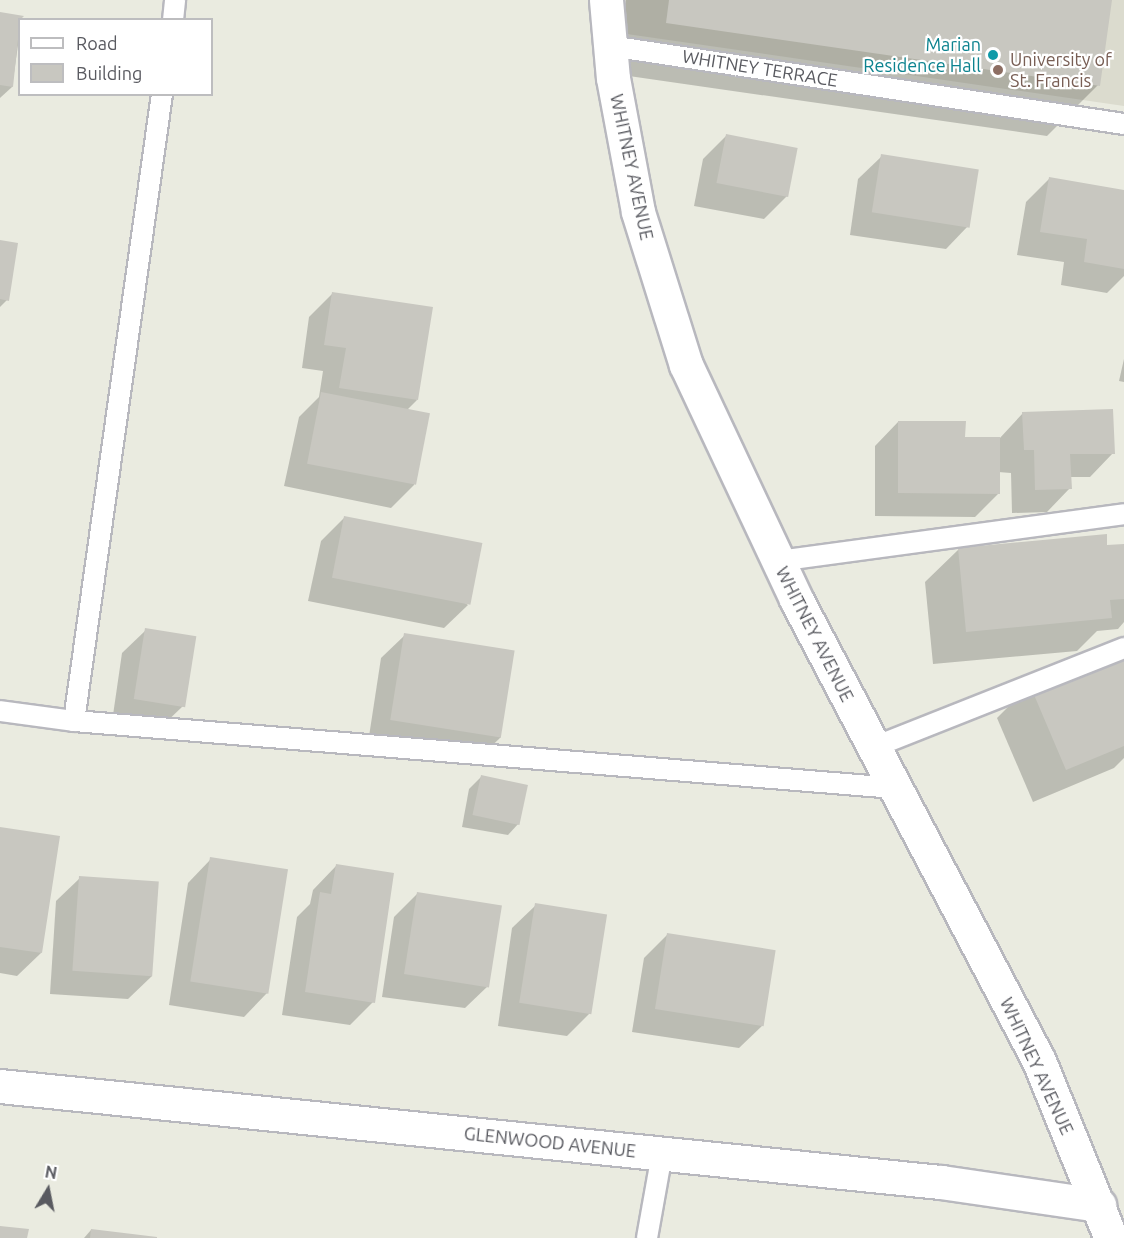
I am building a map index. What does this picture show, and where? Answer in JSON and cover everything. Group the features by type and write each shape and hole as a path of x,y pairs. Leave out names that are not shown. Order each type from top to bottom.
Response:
{"street":[{"name":"WHITNEY AVENUE","path":"606,0 610,46 638,212 686,365 778,561 1039,1061 1111,1238"},
{"name":"GLENWOOD AVENUE","path":"0,1086 941,1182 1099,1205"}],"lane":[{"path":"173,18 175,0"},
{"name":"WHITNEY TERRACE","path":"610,46 1124,124"},
{"path":"74,721 162,96"},
{"path":"778,561 1124,514"},
{"path":"874,747 1124,648"},
{"path":"0,711 74,721 895,788"},
{"path":"647,1238 662,1154"}],"shaded area":[{"name":"University of St. Francis","path":"617,0 1124,0 1124,106 620,33"}],"building":[{"name":"University of St. Francis","path":"669,0 1112,0 1100,86 666,23"},
{"path":"0,12 24,16 18,18 13,87 0,85"},
{"path":"726,134 798,148 788,197 716,183"},
{"path":"881,154 979,169 970,228 872,212"},
{"path":"1049,177 1124,190 1124,269 1084,262 1087,239 1040,232"},
{"path":"0,240 18,243 9,301 0,299"},
{"path":"332,292 433,307 418,400 339,388 346,348 324,345"},
{"path":"321,392 430,413 416,485 307,464"},
{"path":"1113,409 1115,454 1070,454 1072,489 1035,490 1034,450 1024,450 1022,412"},
{"path":"898,421 966,421 965,437 1000,437 1000,494 898,493"},
{"path":"344,516 482,543 470,605 332,578"},
{"path":"1107,534 1107,545 1124,544 1124,599 1110,600 1112,618 966,632 958,548"},
{"path":"145,628 196,636 185,707 134,699"},
{"path":"404,633 515,651 501,737 390,720"},
{"path":"1124,659 1124,746 1066,770 1029,683 1055,682"},
{"path":"481,775 528,785 519,825 472,815"},
{"path":"0,827 60,836 42,953 0,947"},
{"path":"210,857 288,869 268,994 190,981"},
{"path":"336,864 394,873 375,1003 305,992 320,892 331,894"},
{"path":"79,876 159,882 152,976 72,971"},
{"path":"417,892 502,905 489,987 404,974"},
{"path":"535,903 607,914 591,1014 519,1003"},
{"path":"667,933 776,950 764,1026 655,1009"},
{"path":"0,1226 29,1229 27,1238 0,1238"},
{"path":"91,1229 157,1237 157,1238 90,1238"}],"place":[{"name":"Marian Residence Hall","path":"993,55"},
{"name":"University of St. Francis","path":"998,70"}]}
